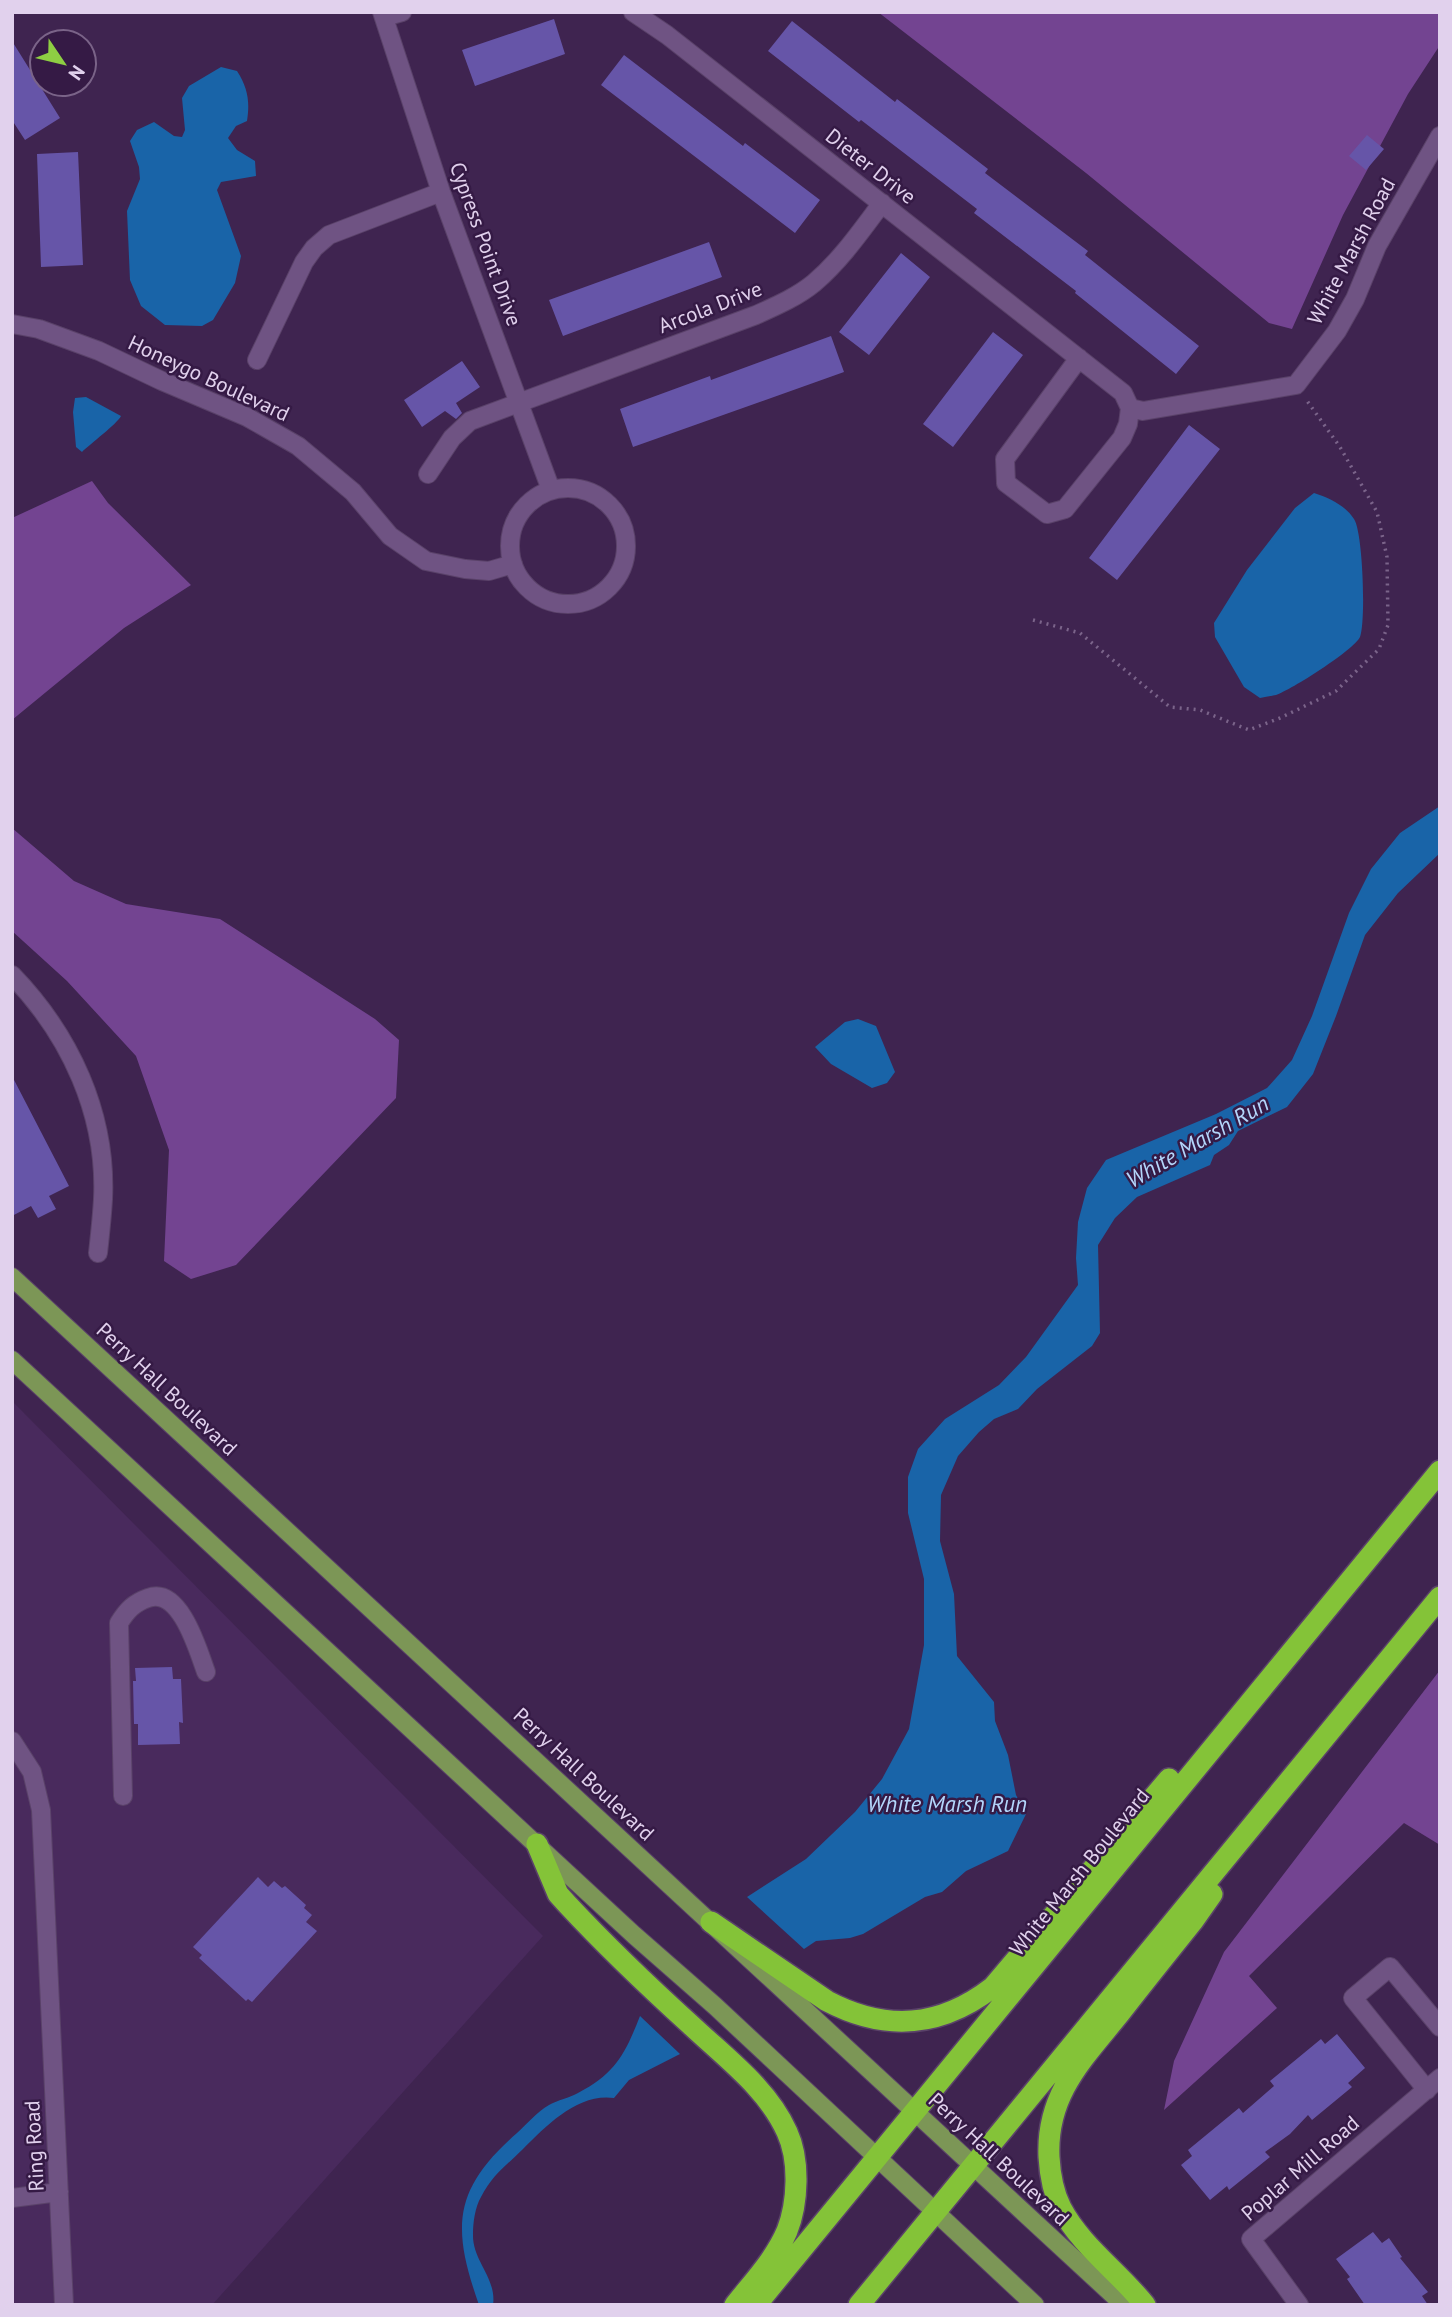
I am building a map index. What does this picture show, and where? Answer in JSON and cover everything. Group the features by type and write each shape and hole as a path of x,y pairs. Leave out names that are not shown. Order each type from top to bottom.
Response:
{"highway":[{"name":"White Marsh Boulevard","path":"757,2305 1440,1471"},
{"path":"711,1922 827,2001 861,2017 911,2021 942,2017 968,2005 993,1987 1135,1817 1285,1646 1344,1586"},
{"path":"859,2305 1440,1597"},
{"path":"1145,2305 1114,2269 1083,2240 1061,2208 1052,2184 1049,2161 1048,2142 1053,2112 1069,2076 1193,1921 1302,1765"},
{"path":"537,1844 558,1894 628,1967 756,2087 777,2114 788,2134 795,2185 788,2229 776,2254 735,2305"}],"main road":[{"name":"Perry Hall Boulevard","path":"12,1277 1124,2305"},
{"path":"12,1360 634,1936 715,2006 1035,2305"}],"street":[{"path":"383,15 402,12"},
{"name":"Dieter Drive","path":"633,12 667,35 1124,393 1130,408"},
{"name":"Cypress Point Drive","path":"383,15 441,192 551,490"},
{"name":"White Marsh Road","path":"1296,385 1337,331 1377,246 1440,135"},
{"path":"257,360 304,262 314,248 329,235 441,192"},
{"name":"Arcola Drive","path":"428,474 452,438 470,421 756,315 785,301 813,284 833,265 882,203"},
{"name":"Honeygo Boulevard","path":"12,324 39,329 99,351 162,382 247,417 298,446 353,492 390,536 426,561 489,571 513,564"},
{"path":"1079,358 1005,459 1006,483 1047,514 1065,509 1122,438 1128,424 1130,408 1143,411 1296,385"},
{"path":"573,488 591,493 607,503 619,517 625,535 626,554 620,573 606,590 592,600 573,604 554,603 536,595 522,581 513,564 510,545 513,527 523,510 551,490 573,488"},
{"path":"12,975 37,1001 57,1029 87,1091 97,1128 101,1161 103,1197 98,1253"},
{"path":"123,1796 119,1623 126,1611 137,1602 153,1596 166,1597 175,1605 195,1643 206,1672"},
{"name":"Ring Road","path":"12,1741 32,1772 38,1787 41,1810 64,2305"},
{"path":"1433,2084 1353,1998 1390,1967 1440,2027"},
{"name":"Poplar Mill Road","path":"1299,2305 1251,2239 1433,2084"},
{"path":"12,2198 59,2192"}],"path":[{"path":"1033,620 1080,633 1170,707 1200,710 1249,730 1336,691 1380,649 1388,625 1387,557 1377,512 1340,447 1296,385"}],"shaded area":[{"path":"878,12 1440,12 1440,45 1408,94 1343,215 1292,329 1269,323 1086,173"},
{"path":"92,481 108,503 191,585 124,628 12,720 12,518"},
{"path":"12,828 74,881 126,904 220,919 375,1019 399,1040 396,1098 236,1265 191,1279 164,1261 169,1150 136,1056 67,981 12,931"},
{"path":"12,1401 543,1936 212,2305 12,2305"},
{"path":"1440,1670 1440,1845 1404,1823 1249,1976 1277,2008 1164,2110 1174,2061 1224,1952"}],"water":[{"path":"221,67 237,71 244,83 248,101 247,121 236,126 228,138 237,150 255,161 256,176 221,182 217,190 241,256 235,283 213,320 202,326 165,325 141,306 130,280 127,211 140,179 130,141 137,130 154,122 174,136 182,137 185,130 182,98 189,86"},
{"path":"86,397 121,416 82,452 76,447 73,412 75,398"},
{"path":"1314,493 1341,506 1354,519 1357,527 1363,577 1360,637 1335,660 1308,678 1284,692 1260,698 1244,687 1215,637 1214,623 1247,570 1295,508"},
{"name":"White Marsh Run","path":"1440,806 1440,853 1398,893 1365,935 1313,1074 1287,1107 1238,1131 1229,1145 1214,1155 1210,1165 1137,1197 1115,1218 1098,1245 1100,1333 1092,1346 1037,1389 1018,1409 994,1419 979,1432 958,1456 941,1495 940,1541 954,1594 957,1656 994,1702 995,1721 1008,1755 1016,1795 1026,1814 1008,1851 966,1871 942,1892 925,1897 863,1934 816,1941 804,1949 747,1897 806,1859 855,1812 882,1779 909,1729 924,1645 924,1579 908,1513 908,1477 918,1449 945,1419 999,1385 1026,1357 1078,1285 1078,1222 1087,1188 1106,1160 1216,1114 1267,1088 1292,1060 1312,1016 1349,913 1371,869 1400,833"},
{"path":"858,1019 876,1026 895,1072 887,1083 872,1088 831,1064 815,1047 845,1022"},
{"path":"640,2016 680,2054 629,2080 614,2098 588,2100 564,2113 542,2130 490,2182 477,2205 473,2234 476,2253 491,2286 493,2305 479,2305 464,2254 462,2232 469,2192 496,2154 540,2111 591,2086 610,2070 624,2052"}],"building":[{"path":"554,19 565,54 475,86 462,50"},
{"path":"792,21 895,102 897,99 988,169 985,173 1088,251 1085,255 1199,346 1176,374 1075,293 1076,291 974,213 977,209 768,51"},
{"path":"12,41 28,67 28,98 48,98 60,118 25,140 12,120"},
{"path":"624,55 743,146 745,143 820,200 795,233 601,85"},
{"path":"1367,135 1384,149 1366,170 1349,156"},
{"path":"78,152 83,265 41,267 37,154"},
{"path":"709,242 722,277 563,336 549,300"},
{"path":"901,253 930,277 869,355 839,332"},
{"path":"993,332 1023,355 953,447 923,424"},
{"path":"831,336 844,372 633,447 620,409 710,376 711,380"},
{"path":"462,361 480,387 456,403 462,413 456,419 445,411 422,427 404,400"},
{"path":"1189,425 1220,449 1117,580 1089,558"},
{"path":"12,1076 69,1186 49,1196 56,1209 38,1218 31,1206 12,1216"},
{"path":"172,1667 173,1679 181,1679 183,1723 179,1722 180,1744 138,1745 138,1724 134,1724 135,1668"},
{"path":"258,1877 268,1887 274,1881 282,1888 285,1886 306,1905 304,1908 312,1915 306,1922 317,1931 252,2002 248,1999 246,2001 199,1958 202,1955 193,1947"},
{"path":"1337,2034 1365,2068 1348,2083 1352,2087 1312,2120 1308,2115 1290,2134 1265,2152 1270,2157 1229,2190 1227,2186 1210,2200 1181,2165 1192,2156 1188,2150 1239,2108 1243,2113 1274,2086 1270,2081 1321,2039 1325,2044"},
{"path":"1373,2232 1382,2243 1389,2238 1402,2257 1400,2258 1428,2292 1422,2296 1428,2305 1365,2305 1347,2279 1350,2277 1336,2259"}]}
